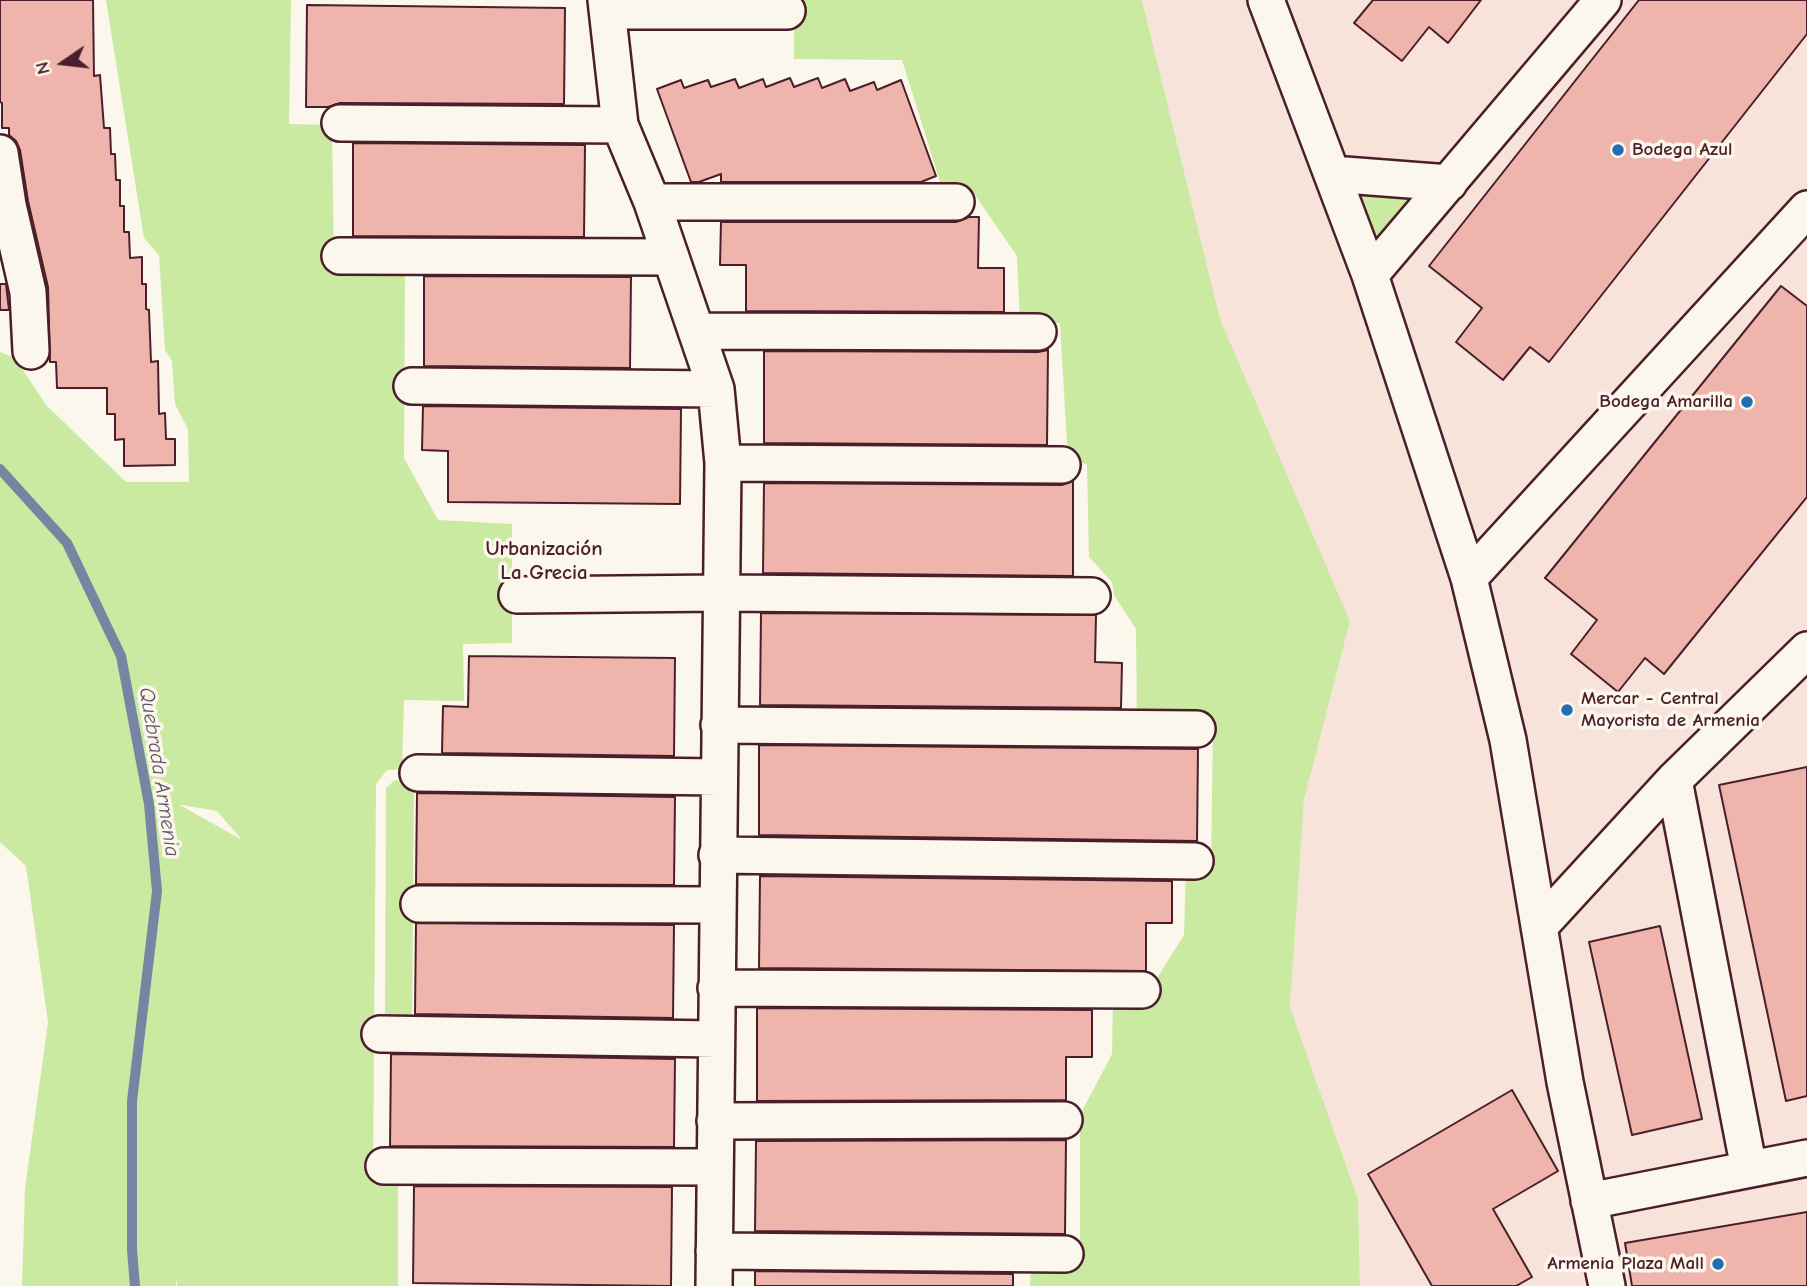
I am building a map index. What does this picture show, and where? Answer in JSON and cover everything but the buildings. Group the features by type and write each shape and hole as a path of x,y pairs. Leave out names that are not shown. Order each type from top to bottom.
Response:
{"street":[{"path":"1266,0 1370,275 1469,578 1508,740 1564,1082 1606,1286"},
{"path":"1370,275 1603,0"},
{"path":"714,1286 723,463 716,389 652,202 620,125 607,6 788,11"},
{"path":"340,123 620,125"},
{"path":"0,153 8,205 28,292 31,351"},
{"path":"1332,174 1449,183"},
{"path":"652,202 956,202"},
{"path":"1469,578 1807,209"},
{"path":"340,256 671,257"},
{"path":"696,331 1038,332"},
{"path":"412,386 716,389"},
{"path":"723,463 1062,465"},
{"path":"517,595 721,593 1092,596"},
{"path":"1539,928 1674,780 1807,650"},
{"path":"719,726 1197,729"},
{"path":"418,773 718,777"},
{"path":"1674,780 1749,1169"},
{"path":"717,855 1195,861"},
{"path":"419,904 717,905"},
{"path":"716,988 1142,990"},
{"path":"380,1034 716,1039"},
{"path":"715,1121 1065,1120"},
{"path":"1589,1200 1807,1158"},
{"path":"384,1166 715,1167"},
{"path":"714,1251 1065,1254"}],"shaded area":[{"name":"Mercar - Central Mayorista de Armenia","path":"1142,0 1807,0 1807,1286 1360,1286 1358,1199 1290,1007 1304,800 1350,621 1220,319"}],"green space":[{"path":"106,0 291,0 289,124 332,125 334,267 405,265 404,458 438,520 512,524 512,643 463,644 464,701 404,700 402,769 387,770 376,784 373,1174 398,1177 398,1286 177,1286 176,1277 176,1286 22,1286 25,1189 48,1022 26,866 0,842 0,352 15,358 46,405 126,482 189,482 188,429 175,404 172,361 165,350 159,255 144,238","holes":["178,804 217,811 242,840"]},
{"path":"794,0 1142,0 1220,319 1350,621 1304,800 1290,1007 1358,1199 1360,1286 1030,1286 1031,1265 1080,1264 1080,1115 1112,1054 1113,1001 1155,999 1157,978 1184,935 1186,869 1211,869 1213,720 1137,720 1136,629 1114,595 1112,582 1089,557 1087,464 1068,461 1060,323 1020,325 1017,256 973,192 946,201 902,60 794,59"},
{"path":"1355,193 1424,193 1374,247"},
{"path":"395,780 414,780 412,1027 385,1028 386,788"}],"waterway":[{"name":"Quebrada Armenia","path":"0,469 67,543 121,656 149,804 157,891 132,1101 132,1250 135,1286"}],"place":[{"name":"Bodega Azul","path":"1618,150"},
{"name":"Bodega Amarilla","path":"1747,402"},
{"name":"Mercar - Central Mayorista de Armenia","path":"1567,710"},
{"name":"Armenia Plaza Mall","path":"1718,1264"}],"district":[{"name":"Urbanización La Grecia","path":"544,561"}]}
